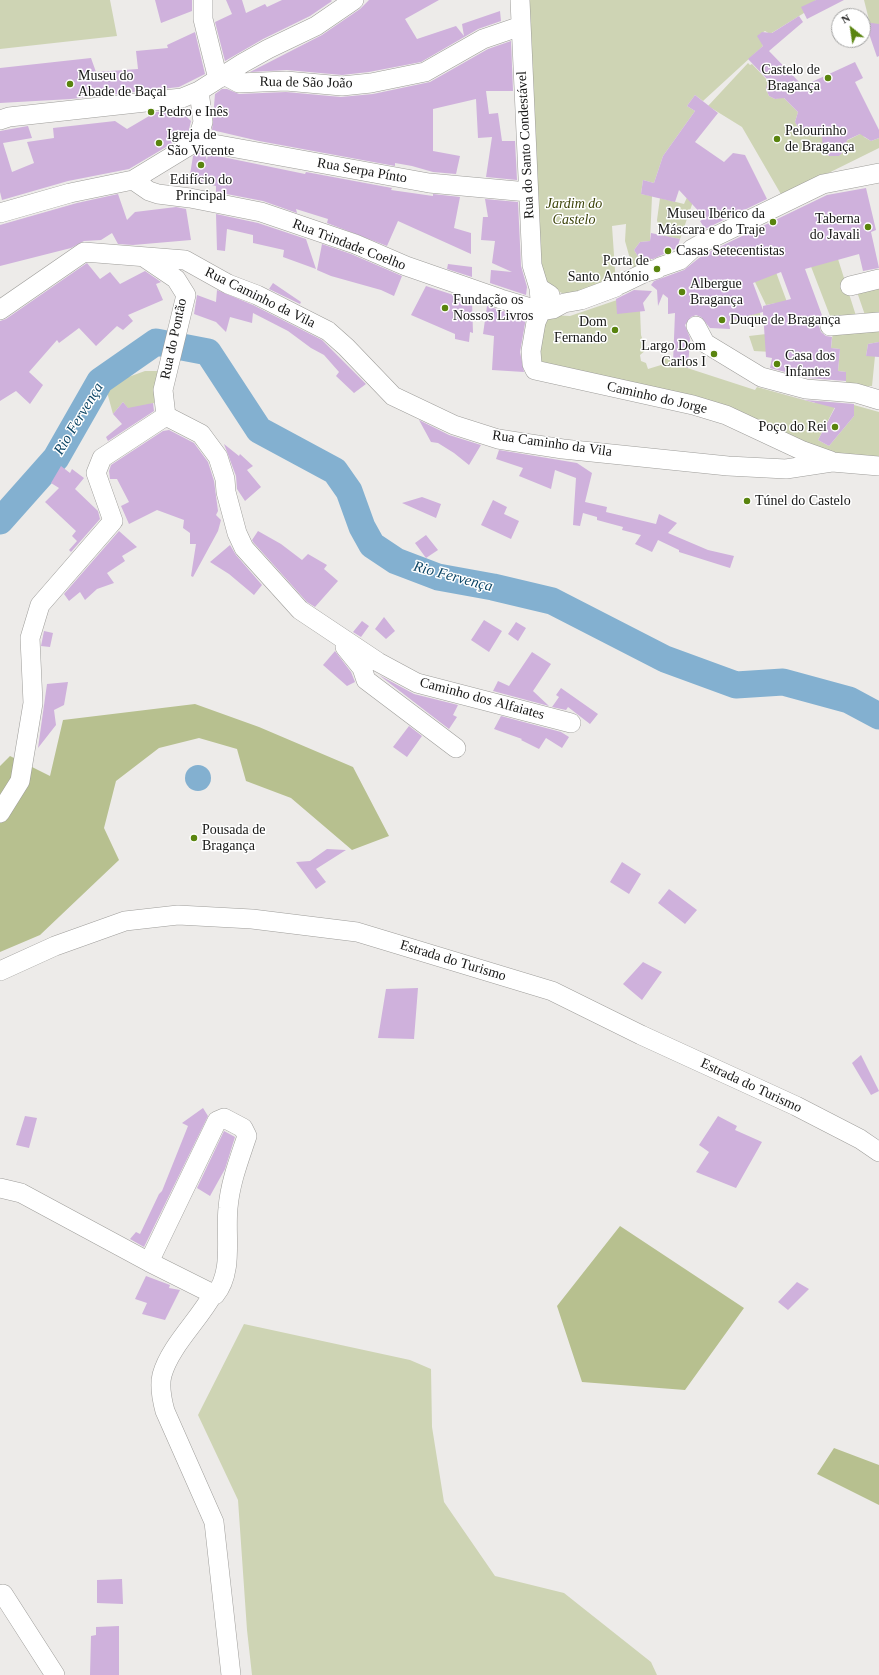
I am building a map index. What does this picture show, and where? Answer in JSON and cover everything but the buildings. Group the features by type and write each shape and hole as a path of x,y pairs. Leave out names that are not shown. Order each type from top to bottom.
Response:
{"street":[{"path":"203,0 203,19 221,77"},
{"path":"0,120 9,117 182,98 199,91 268,49 316,26 354,0"},
{"name":"Rua do Santo Condestável","path":"520,0 532,265 539,288 541,311"},
{"name":"Rua de São João","path":"221,77 238,82 286,81 342,86 371,83 425,72 483,40 521,26"},
{"path":"0,214 70,193 133,180 198,141 203,122 199,91"},
{"name":"Rua Serpa Pínto","path":"198,141 429,184 528,192"},
{"path":"541,311 553,309 564,303 581,300 646,272 680,260 692,249 820,178 879,173"},
{"name":"Rua Trindade Coelho","path":"133,180 149,191 158,194 190,198 261,212 355,244 406,266 501,299 541,311"},
{"name":"Rua Caminho da Vila","path":"0,310 84,252 185,260 228,284 257,295 328,331 346,347 393,396 454,425 498,439 563,449 757,468 786,469 832,462"},
{"name":"Rua do Pontão","path":"145,258 176,279 186,295 163,390 166,416"},
{"path":"850,286 879,279"},
{"path":"539,288 564,303"},
{"name":"Caminho do Jorge","path":"541,311 536,322 532,351 532,364 535,370 693,405 726,415 803,451 832,462"},
{"path":"830,326 879,322"},
{"path":"696,326 705,343 761,377 806,389 856,393 879,400"},
{"path":"0,813 20,781 34,703 30,638 40,605 113,521 96,473 102,458 166,416"},
{"name":"Caminho dos Alfaiates","path":"166,416 201,434 218,456 225,479 226,492 237,532 244,548 300,610 378,662 417,683 571,723"},
{"path":"832,462 879,466"},
{"path":"334,633 362,668 366,680 456,748"},
{"name":"Estrada do Turismo","path":"0,971 55,946 126,921 178,915 252,919 357,932 552,991 641,1035 796,1106 860,1139 879,1152"},
{"path":"149,1262 217,1121 224,1118 243,1128 247,1136 234,1176 228,1208 225,1280 215,1295 213,1294 177,1347 162,1375 161,1395 165,1411 214,1522 231,1675"},
{"path":"0,1188 21,1193 149,1262 213,1294"},
{"path":"3,1594 55,1675"}],"green space":[{"path":"0,0 110,0 117,36 0,49"},
{"name":"Jardim do Castelo","path":"529,0 816,0 804,13 770,34 765,31 759,35 763,46 703,101 695,95 687,106 695,111 663,156 654,183 643,180 641,194 652,196 650,241 640,242 634,250 639,258 651,258 651,264 634,273 625,241 626,224 612,226 616,284 564,294 551,286 545,278 539,263"},
{"path":"864,0 879,0 879,24 871,24 871,8 866,8"},
{"path":"748,63 750,65 752,64 769,82 766,89 769,96 775,99 783,97 798,112 795,122 798,127 805,130 813,128 824,139 823,149 828,156 839,156 844,142 862,133 864,137 871,141 879,138 879,148 782,196 742,127 708,106"},
{"path":"689,193 695,196 680,239 660,235 657,220 660,198 684,204"},
{"path":"769,253 791,313 780,315 776,303 766,305 755,282"},
{"path":"838,259 857,319 832,321 810,264"},
{"path":"879,284 879,316 866,318 856,289"},
{"path":"617,300 640,310 641,335 646,350 640,355 641,361 646,363 648,369 661,365 663,362 661,357 675,361 675,364 755,390 757,387 815,403 816,401 837,403 818,440 829,446 854,416 854,405 879,412 879,461 842,457 540,368 540,323 549,315 570,316"},
{"path":"759,300 761,325 735,324 734,319"},
{"path":"833,331 879,331 879,342 868,344 866,356 875,356 872,386 846,386 846,372 838,371 840,349 831,348"},
{"path":"775,333 772,352 754,351 749,336"},
{"path":"145,371 164,371 154,403 129,410 123,402 113,414 107,392 120,380"},
{"path":"195,704 259,727 353,767 389,836 352,850 291,798 246,781 237,749 199,738 159,748 116,781 104,828 119,860 40,935 0,952 0,766 10,756 50,776 63,720"},
{"path":"620,1226 744,1308 685,1390 582,1382 557,1306"},
{"path":"244,1324 410,1360 431,1369 432,1427 444,1502 495,1576 564,1593 651,1662 657,1675 252,1675 247,1630 238,1500 198,1415"},
{"path":"834,1448 879,1465 879,1505 817,1474"}],"water":[{"path":"198,765 207,769 211,778 207,787 198,791 189,787 185,778 189,769"}],"waterway":[{"name":"Rio Fervença","path":"0,521 56,458 100,381 156,342 208,352 259,430 335,471 349,491 362,527 372,545 396,561 438,577 493,587 552,601 665,659 736,685 783,682 849,700 879,716"}],"place":[{"name":"Castelo de Bragança","path":"828,78"},
{"name":"Museu do Abade de Baçal","path":"70,84"},
{"name":"Pedro e Inês","path":"151,112"},
{"name":"Pelourinho de Bragança","path":"777,139"},
{"name":"Igreja de São Vicente","path":"159,143"},
{"name":"Edifício do Principal","path":"201,165"},
{"name":"Museu Ibérico da Máscara e do Traje","path":"773,222"},
{"name":"Taberna do Javali","path":"868,227"},
{"name":"Casas Setecentistas","path":"668,251"},
{"name":"Porta de Santo António","path":"657,269"},
{"name":"Albergue Bragança","path":"682,292"},
{"name":"Fundação os Nossos Livros","path":"445,308"},
{"name":"Duque de Bragança","path":"722,320"},
{"name":"Dom Fernando","path":"615,330"},
{"name":"Largo Dom Carlos I","path":"714,354"},
{"name":"Casa dos Infantes","path":"777,364"},
{"name":"Poço do Rei","path":"835,427"},
{"name":"Túnel do Castelo","path":"747,501"},
{"name":"Pousada de Bragança","path":"194,838"}]}
